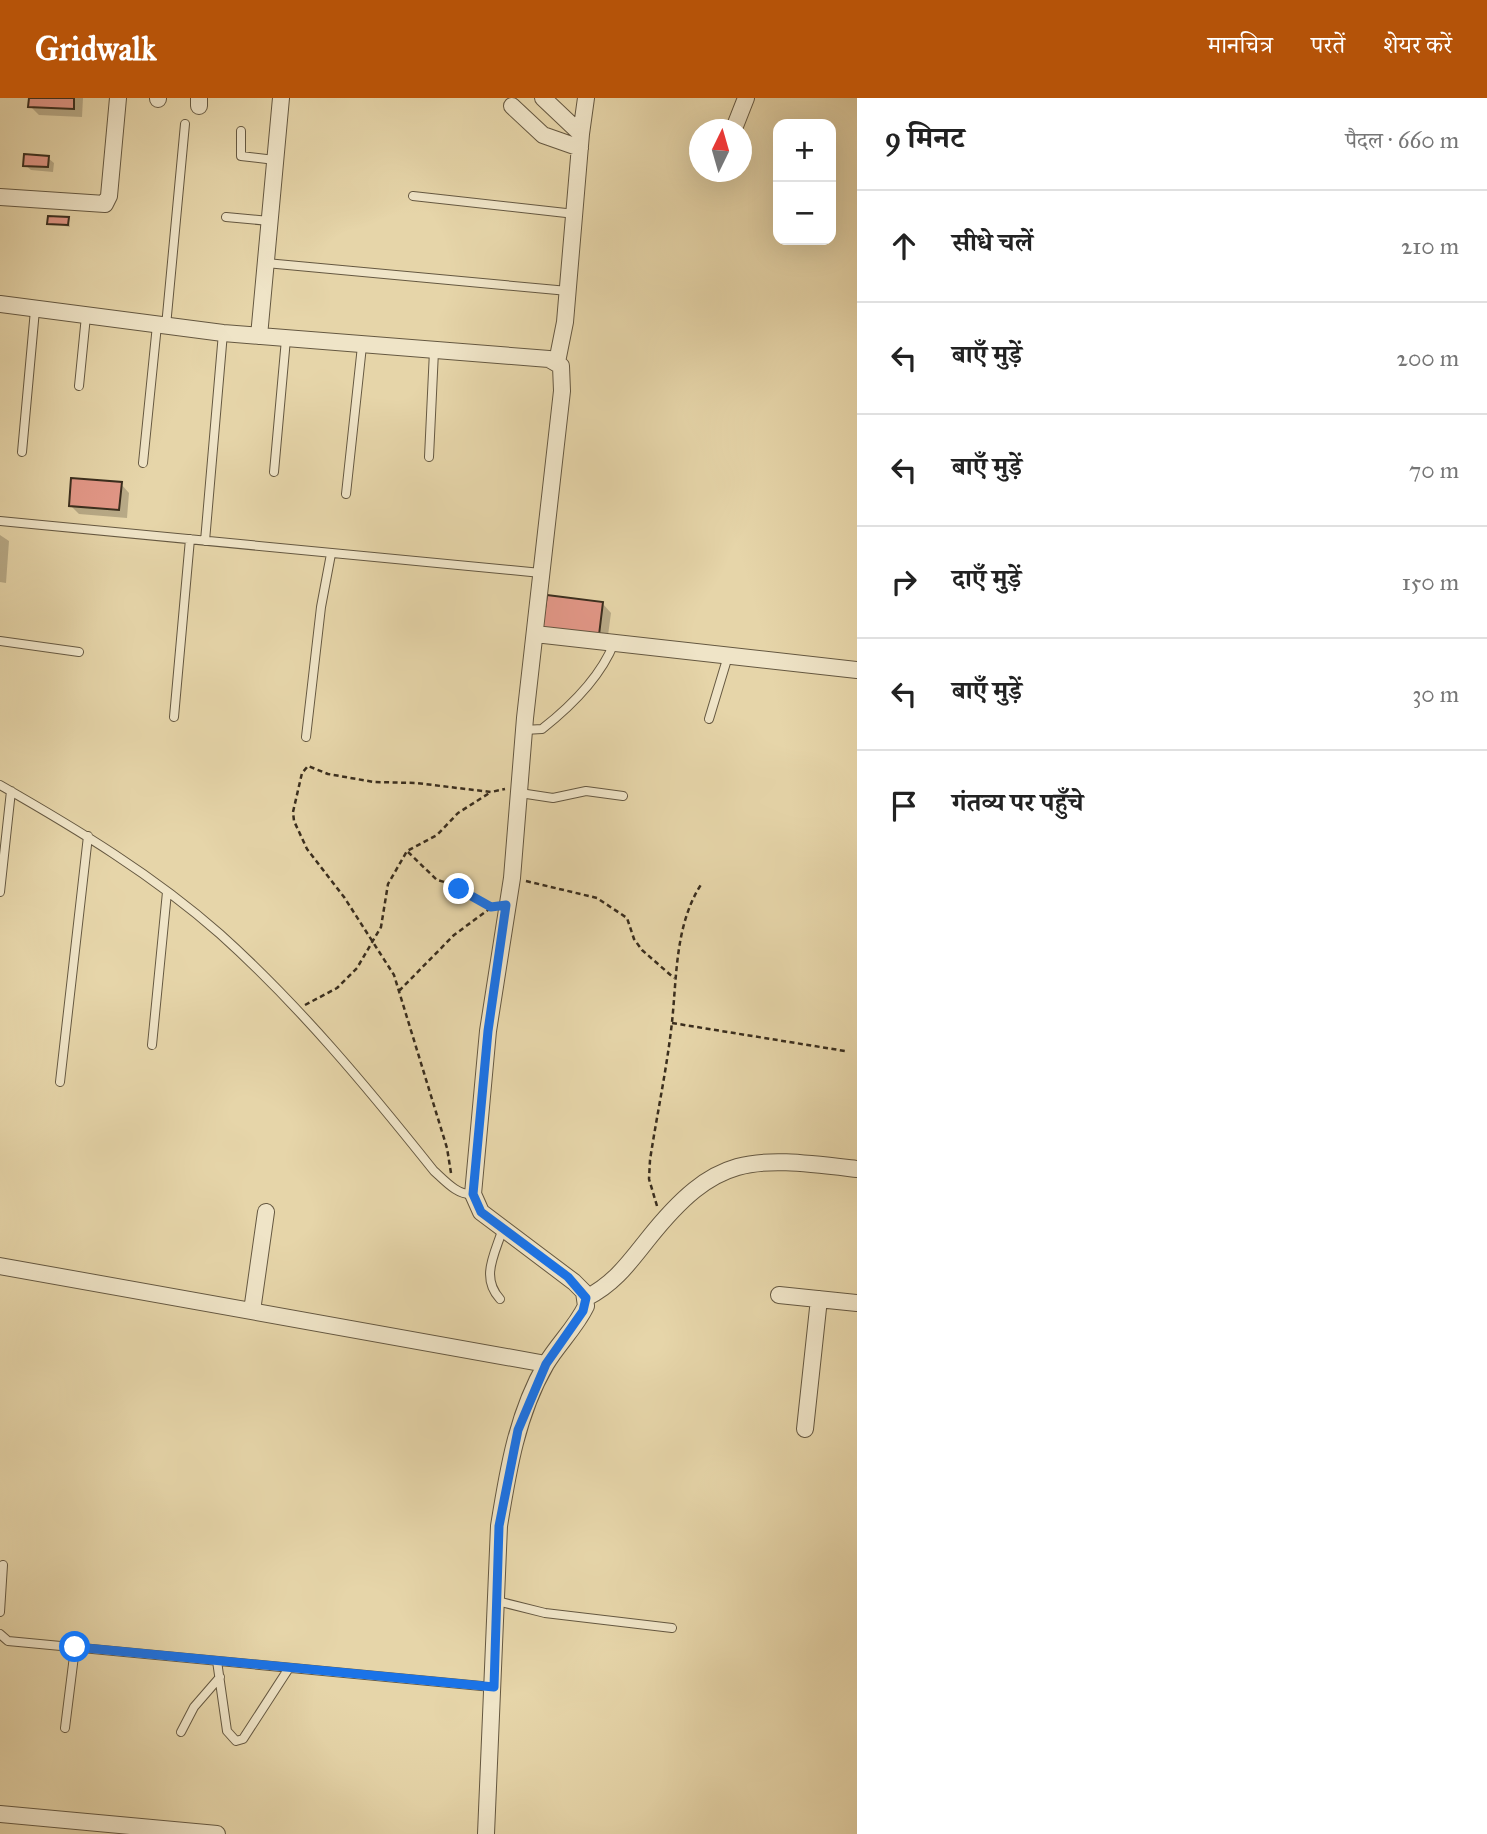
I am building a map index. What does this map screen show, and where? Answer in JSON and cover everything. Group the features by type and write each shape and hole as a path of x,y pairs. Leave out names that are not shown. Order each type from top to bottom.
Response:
{"street":[{"path":"0,197 105,204 109,196 118,98"},
{"path":"259,336 281,98"},
{"path":"543,98 581,141"},
{"path":"586,98 568,291 557,362 562,373 562,391 524,730 512,878 498,906 473,1194 481,1212 573,1282 586,1298"},
{"path":"738,119 746,98"},
{"path":"512,106 543,135 581,141"},
{"path":"0,304 223,333 557,362"},
{"path":"535,634 857,670"},
{"path":"586,1298 600,1291 621,1273 662,1223 707,1179 734,1167 758,1162 857,1169"},
{"path":"252,1311 266,1212"},
{"path":"0,1266 546,1364"},
{"path":"779,1295 857,1303"},
{"path":"486,1834 499,1526 506,1480 518,1430 546,1364 583,1311 586,1298"},
{"path":"804,1429 819,1299"},
{"path":"0,1814 217,1834"}],"lane":[{"path":"143,463 185,124"},
{"path":"241,131 242,156 275,160"},
{"path":"413,196 575,214"},
{"path":"226,217 269,221"},
{"path":"265,262 568,291"},
{"path":"22,452 35,310"},
{"path":"79,386 86,316"},
{"path":"205,541 223,333"},
{"path":"274,472 286,339"},
{"path":"346,494 362,346"},
{"path":"429,457 434,351"},
{"path":"0,521 541,573"},
{"path":"174,717 190,540"},
{"path":"306,737 321,607 331,554"},
{"path":"0,641 79,652"},
{"path":"524,730 545,727 600,670 614,643"},
{"path":"709,719 727,656"},
{"path":"0,785 88,836 219,933 331,1044 435,1171 456,1189 466,1195 473,1194"},
{"path":"520,788 553,798 586,791 623,796"},
{"path":"0,892 11,791"},
{"path":"60,1082 88,836"},
{"path":"152,1045 167,892"},
{"path":"500,1299 491,1289 488,1280 503,1228"},
{"path":"0,1612 2,1564"},
{"path":"497,1601 545,1613 672,1628"},
{"path":"0,1634 8,1641 494,1687"},
{"path":"65,1728 75,1647"},
{"path":"217,1661 227,1731 233,1740 240,1741 289,1668"},
{"path":"181,1732 194,1707 219,1676"}],"path":[{"path":"456,1189 447,1148 394,975 299,835 293,812 304,768 316,767 328,774 374,782 416,783 491,792 520,788"},
{"path":"297,1009 347,979 380,927 388,884 407,851 437,835 457,813 491,792"},
{"path":"407,851 437,880 452,884 498,906"},
{"path":"512,878 597,898 627,918 634,939 642,950 674,978"},
{"path":"662,1223 649,1179 650,1160 672,1023 674,978 688,905 702,883"},
{"path":"398,992 454,935 498,906"},
{"path":"672,1023 845,1051"}],"building":[{"path":"29,98 74,98 74,109 28,107"},
{"path":"24,154 49,156 48,167 23,166"},
{"path":"48,216 69,217 68,225 47,224"},
{"path":"71,478 122,482 119,510 69,506"},
{"path":"547,595 603,602 599,635 542,628"}],"route":[{"path":"75,1647 494,1687 499,1526 506,1480 518,1430 533,1391 546,1364 586,1306 586,1298 584,1292 573,1282 481,1212 476,1205 473,1194 488,1031 506,905 491,907 482,904 459,889"}]}
